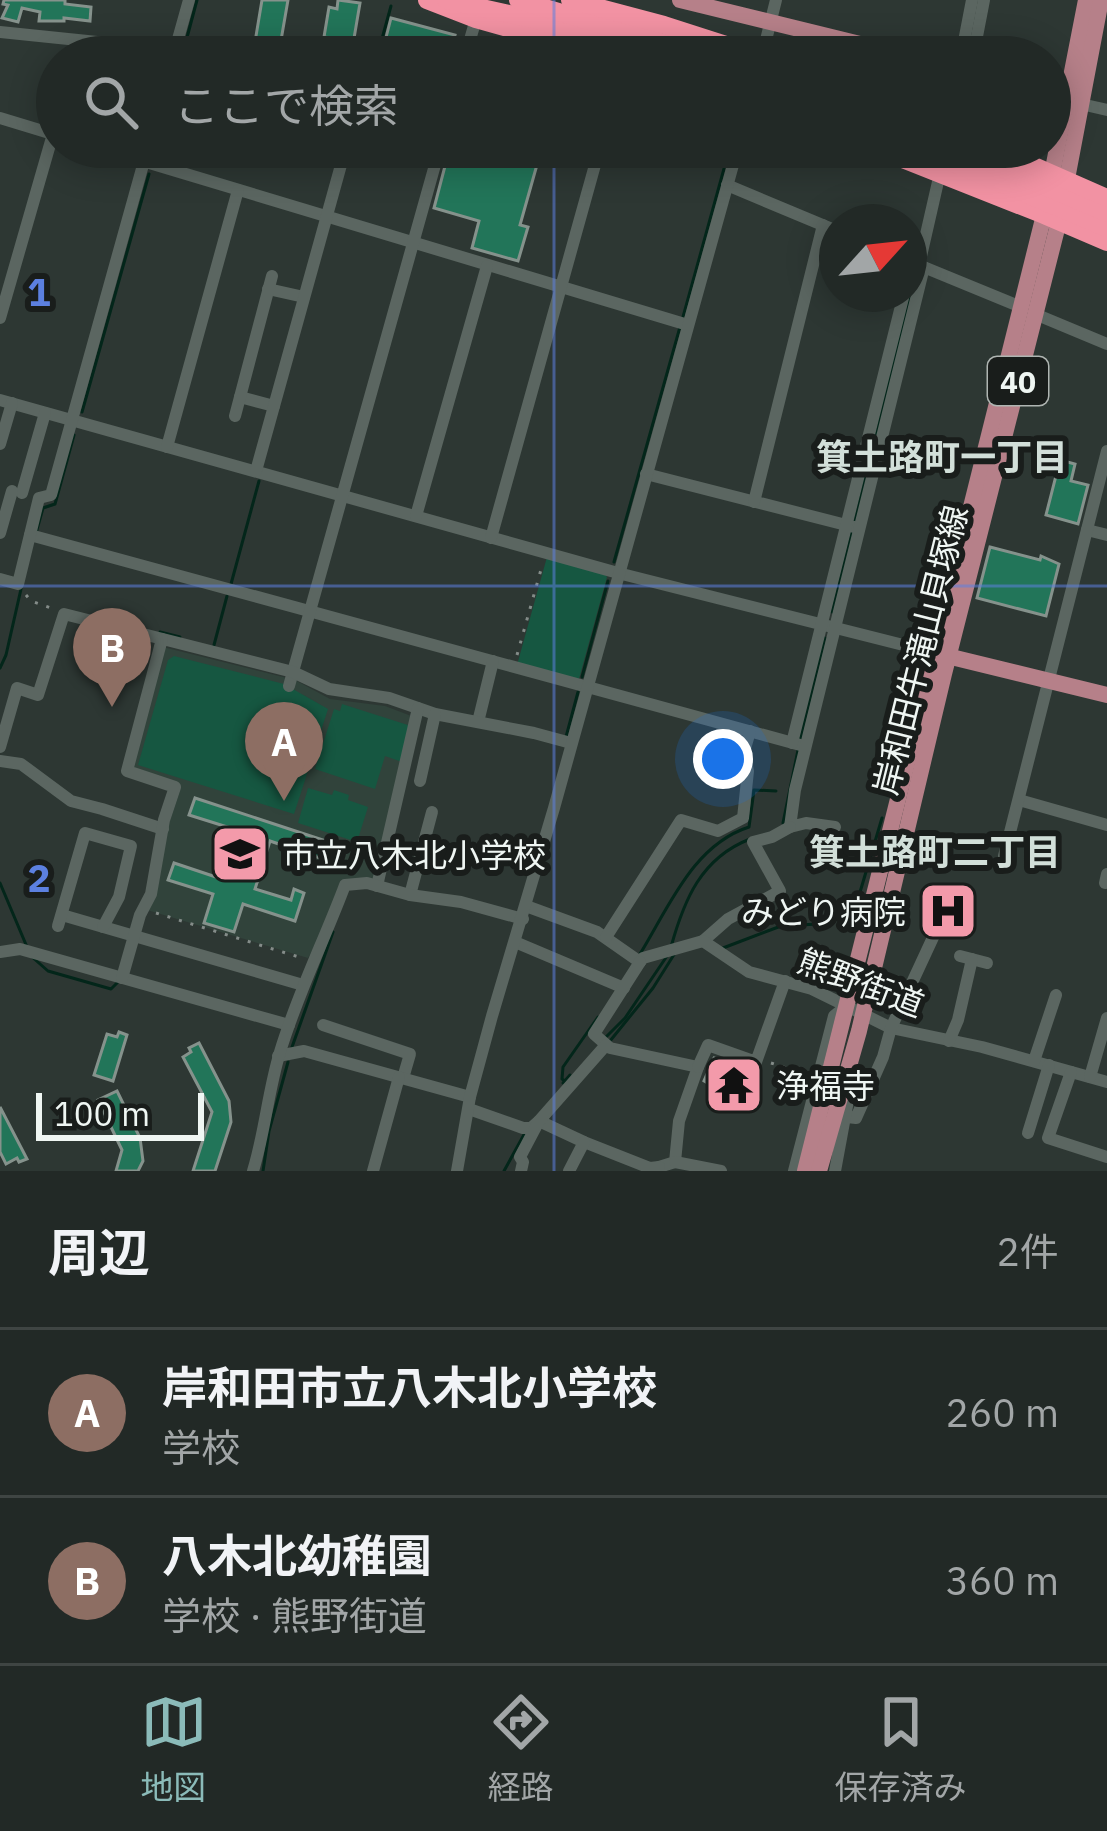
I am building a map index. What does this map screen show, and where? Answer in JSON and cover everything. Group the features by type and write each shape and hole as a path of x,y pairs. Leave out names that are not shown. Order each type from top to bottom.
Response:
{"highway":[{"path":"428,0 536,36"},
{"path":"446,0 538,13 628,36"},
{"path":"518,0 538,13 602,36"},
{"path":"570,0 698,36"},
{"path":"927,168 1107,242"},
{"path":"965,168 1107,228"},
{"path":"1001,168 1107,213"},
{"path":"1041,168 1107,198"}],"main road":[{"path":"680,0 828,36"},
{"name":"岸和田牛滝山貝塚線","path":"1071,76 1086,0"},
{"name":"岸和田牛滝山貝塚線","path":"1071,87 1101,0"},
{"name":"岸和田牛滝山貝塚線","path":"805,1171 854,1010 1061,168"},
{"path":"942,655 1107,695"},
{"name":"岸和田牛滝山貝塚線","path":"819,1171 854,1054 854,1010"}],"street":[{"path":"179,36 189,0"},
{"path":"768,36 776,0"},
{"path":"965,36 972,0"},
{"path":"977,36 984,0"},
{"path":"471,36 476,19"},
{"path":"0,32 36,37"},
{"path":"1071,102 1107,110"},
{"path":"0,118 36,128"},
{"path":"0,318 45,168"},
{"path":"12,490 39,498 51,495 142,168"},
{"path":"182,168 238,190 688,326"},
{"path":"256,471 340,168"},
{"path":"291,679 434,168"},
{"path":"491,538 594,168"},
{"path":"457,1171 470,1103 732,168"},
{"path":"927,221 940,173"},
{"path":"727,185 819,223"},
{"path":"167,447 238,190"},
{"path":"416,517 487,266"},
{"path":"754,502 819,268"},
{"path":"927,271 1107,344"},
{"path":"236,416 270,283 304,297"},
{"path":"853,527 900,312"},
{"path":"790,827 798,745 904,312"},
{"path":"240,397 274,406"},
{"path":"0,444 6,402 618,573 942,655"},
{"path":"0,532 12,490 45,413"},
{"path":"1004,856 1107,451"},
{"path":"646,474 853,527"},
{"path":"0,579 18,584 39,498"},
{"path":"1087,530 1107,536"},
{"path":"30,535 798,745"},
{"path":"0,747 17,688 38,694 64,614 163,638 329,689 389,698 435,714 571,743"},
{"path":"122,978 151,894 176,787 127,772 163,638"},
{"path":"478,722 494,662"},
{"path":"376,886 418,708"},
{"path":"420,781 431,763 435,714"},
{"path":"605,937 681,820 718,831 743,818 748,771 743,752 750,731"},
{"path":"0,761 21,764 71,801 163,829"},
{"path":"1018,800 1107,825"},
{"path":"410,895 433,812"},
{"path":"698,1066 628,1053 594,1034 643,958 703,941 728,919 780,891 753,842 806,824 835,827"},
{"path":"103,927 119,897 131,846 86,833 60,921 103,927 303,985"},
{"path":"253,1171 278,1056 345,885 367,884 525,912 605,937 640,962"},
{"path":"847,1117 856,1118 936,931"},
{"name":"熊野街道","path":"703,941 749,972 812,989 891,1028 1107,1082"},
{"path":"515,942 624,988"},
{"path":"0,952 27,952 289,1025"},
{"path":"949,1041 958,1020 959,988 973,959"},
{"path":"675,1162 679,1121 708,1045 757,1062 784,981"},
{"path":"1034,1061 1056,995"},
{"path":"794,1171 834,1016 854,1010"},
{"path":"1090,1077 1107,1018"},
{"path":"323,1025 410,1054 373,1171"},
{"path":"521,1171 520,1156 531,1126 603,1042"},
{"path":"278,1056 304,1052 401,1078 650,1168 675,1162 712,1170"},
{"path":"835,1171 854,1054"},
{"path":"1027,1123 1049,1066"},
{"path":"1070,1072 1048,1138 1107,1157"},
{"path":"569,1171 584,1142"}],"path":[{"path":"514,667 546,553"},
{"path":"18,584 31,602 64,614"},
{"path":"534,596 541,598"},
{"path":"143,909 315,962"},
{"path":"758,1058 819,1079"}],"shaded area":[{"path":"163,647 295,680 330,699 385,706 414,717 375,883 340,883 308,958 147,910 179,784 130,767"}],"green space":[{"path":"547,557 607,577 579,679 517,665"},
{"path":"174,656 284,684 328,709 294,814 138,765 168,660"},
{"path":"342,704 411,726 402,762 385,756 375,789 315,769 334,709 340,711"},
{"path":"308,788 332,795 334,790 368,807 357,842 298,823"}],"building":[{"path":"4,0 65,0 65,4 91,7 90,21 39,21 40,12 22,8 18,22 2,18 8,5"},
{"path":"262,0 288,0 282,36 256,36"},
{"path":"338,0 360,3 354,36 324,36 329,7 337,9"},
{"path":"391,18 455,35 455,36 386,36"},
{"path":"444,168 536,168 520,225 528,227 518,261 472,248 479,221 434,208"},
{"path":"1060,460 1075,464 1071,481 1088,485 1078,524 1046,515"},
{"path":"990,547 1059,564 1046,616 977,598"},
{"path":"195,798 335,844 329,861 270,841 255,889 291,900 294,889 304,893 295,921 243,904 234,932 204,923 213,894 168,880 174,863 222,879 237,830 189,815"},
{"path":"119,1032 127,1035 113,1081 94,1075 107,1034 117,1037"},
{"path":"199,1043 229,1101 231,1122 215,1171 193,1171 212,1112 183,1057"},
{"path":"714,1058 756,1072 744,1110 713,1098 716,1088 704,1081"},
{"path":"117,1091 140,1138 143,1161 138,1171 116,1171 122,1150 98,1100"},
{"path":"0,1107 27,1159 6,1164 0,1152"}],"waterway":[{"path":"187,36 197,0"},
{"path":"383,36 391,6"},
{"path":"683,317 724,168"},
{"path":"82,412 149,174"},
{"path":"854,523 906,312"},
{"path":"614,562 680,327"},
{"path":"36,533 43,508 55,504 74,435"},
{"path":"231,584 259,481"},
{"path":"832,612 852,532"},
{"path":"582,677 608,581"},
{"path":"0,668 21,589"},
{"path":"214,645 227,596"},
{"path":"160,632 180,637"},
{"path":"800,740 825,638"},
{"path":"566,737 578,692"},
{"path":"783,823 798,750"},
{"path":"640,954 698,863 712,848 749,827 754,790 776,791"},
{"path":"723,948 781,926 818,924 855,909 882,818"},
{"path":"671,947 697,882 719,857 750,839"},
{"path":"0,883 27,947"},
{"path":"292,1047 333,932"},
{"path":"610,1041 675,953"},
{"path":"31,956 48,971 111,989 117,983"},
{"path":"604,1039 625,1018 667,956"},
{"path":"565,1081 563,1067 598,1017"},
{"path":"263,1171 288,1062"},
{"path":"563,1083 570,1075"},
{"path":"504,1171 526,1131"}],"place":[{"name":"八木北幼稚園","path":"112,707"},
{"name":"岸和田市立八木北小学校","path":"284,801"},
{"name":"市立八木北小学校","path":"240,854"},
{"name":"みどり病院","path":"948,911"},
{"name":"浄福寺","path":"734,1085"}],"district":[{"name":"箕土路町一丁目","path":"942,456"},
{"name":"箕土路町二丁目","path":"935,851"}]}
